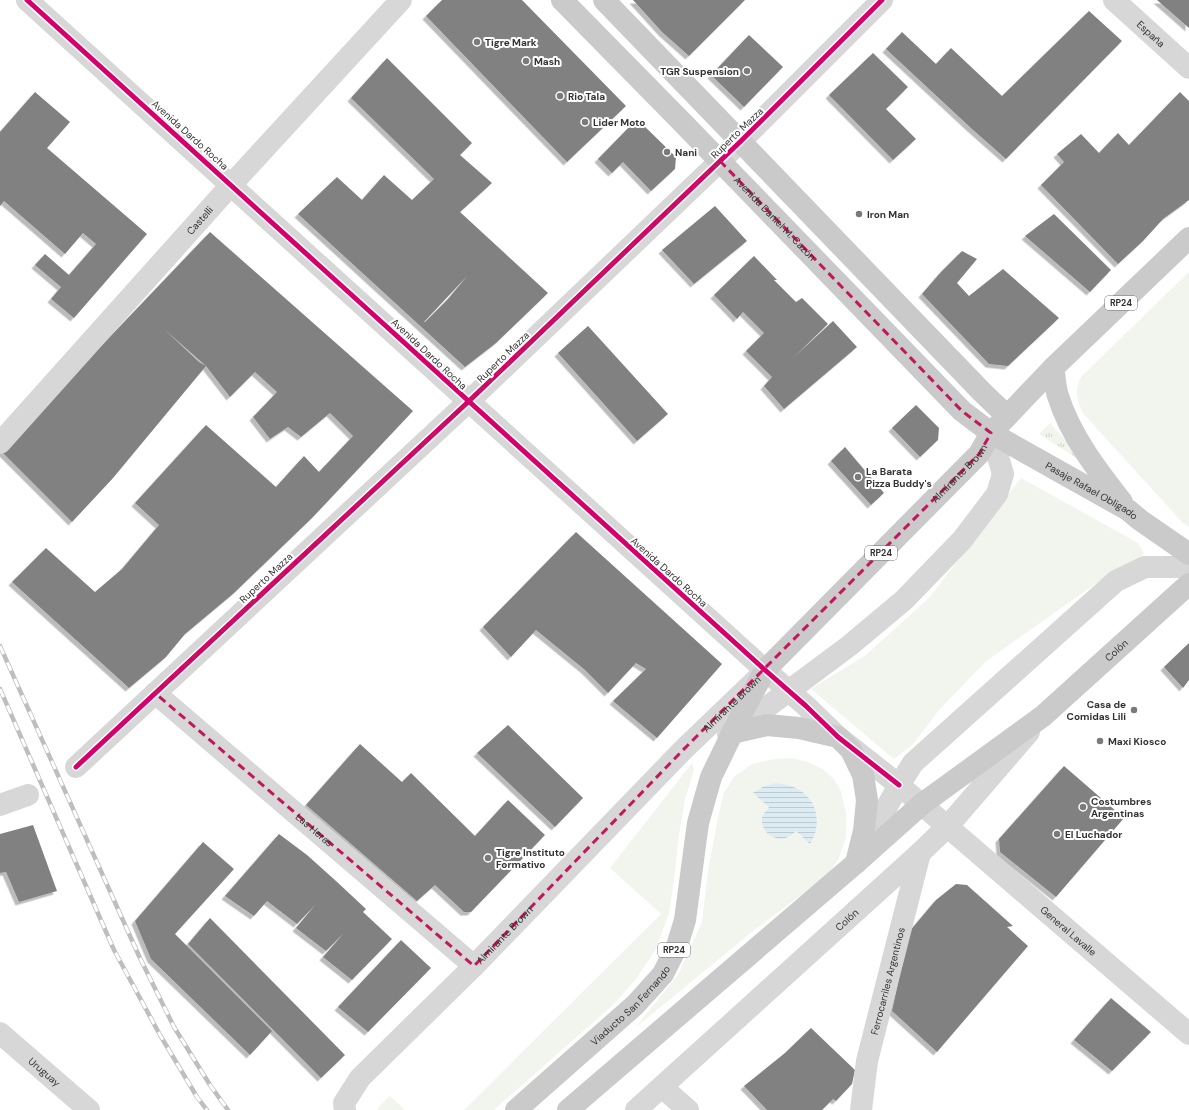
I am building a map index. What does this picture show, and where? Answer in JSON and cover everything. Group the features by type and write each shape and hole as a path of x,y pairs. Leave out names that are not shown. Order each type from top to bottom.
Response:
{"main road":[{"name":"Avenida Daniel M. Cazón","path":"562,0 962,411 991,433"},
{"path":"604,0 982,392 1007,416"},
{"name":"Almirante Brown","path":"766,670 979,454 991,433 1053,368 1189,238"},
{"path":"1053,368 1058,395 1069,422 1100,473 1128,510"},
{"name":"Pasaje Rafael Obligado","path":"991,433 1128,510 1189,554"},
{"name":"Colón","path":"856,864 922,804 1043,716 1189,584"},
{"name":"RP24","path":"732,733 766,670"},
{"path":"568,1110 856,864 864,831 867,800 863,775 851,750 838,737 799,728 767,725 732,733"},
{"name":"Viaducto San Fernando","path":"516,1110 635,1005 663,974 676,946 685,920 698,823 711,776 732,733"}],"street":[{"name":"Avenida Dardo Rocha","path":"27,0 468,402 789,690 838,737 899,785"},
{"name":"Castelli","path":"0,443 231,185 401,0"},
{"name":"Ruperto Mazza","path":"76,767 468,402 741,142 882,0"},
{"name":"España","path":"1114,0 1189,68"},
{"path":"682,751 732,733 849,646 904,600 962,540 997,494 1003,474 991,433"},
{"path":"856,864 899,785 913,764 1116,581 1146,567 1189,567"},
{"name":"Almirante Brown","path":"344,1106 360,1078 474,966 682,751 766,670"},
{"name":"Las Heras","path":"155,693 474,966"},
{"name":"Colón","path":"636,1110 948,826 1043,716"},
{"name":"General Lavalle","path":"899,785 1189,1034"},
{"path":"0,805 28,794"},
{"name":"Ferrocarriles Argentinos","path":"861,1110 867,1061 920,853"},
{"name":"Uruguay","path":"0,1033 89,1110"},
{"path":"662,1087 688,1110"}],"highlighted area":[{"path":"720,161 962,411 991,433 979,454 682,751 474,966 155,693 468,402"}],"green space":[{"path":"1189,272 1189,527 1182,522 1082,412 1077,390 1082,376"},
{"path":"1050,423 1086,464 1039,434"},
{"path":"1021,478 1138,543 1144,554 1134,562 1112,572 985,662 939,710 913,744 894,759 811,689 866,655 930,597"},
{"path":"792,758 808,762 821,768 833,778 841,791 846,814 846,837 839,858 828,875 753,931 635,1028 678,975 702,922 708,871 724,793 734,777 752,764 775,759"},
{"path":"692,763 694,770 685,799 669,913 656,949 636,979 615,1003 494,1110 464,1110 661,914 610,868"},
{"path":"390,1096 405,1110 377,1110 380,1105"}],"shaded area":[{"path":"777,783 798,789 812,802 815,809 817,823 814,837 810,844 796,831 782,839 773,837 766,832 762,824 762,819 769,807 753,793 764,786"}],"building":[{"path":"442,0 522,0 626,106 567,162 426,16"},
{"path":"633,0 745,0 689,56 662,32"},
{"path":"1157,0 1189,0 1189,28"},
{"path":"1089,11 1122,41 1006,159 886,49 902,32 936,64 951,48 1002,96"},
{"name":"TGR Suspension","path":"749,35 783,67 744,107 711,75"},
{"path":"873,53 908,87 886,109 916,139 893,160 829,95"},
{"path":"387,58 472,143 460,155 492,183 460,212 548,293 496,343 465,367 298,214 337,177 362,200 384,175 412,200 434,179 351,98","holes":["468,275 448,299 425,322 424,322"]},
{"path":"35,92 70,122 47,148 147,234 74,318 51,299 61,287 35,265 45,254 69,275 96,244 83,233 65,254 4,201 0,206 0,132"},
{"path":"1180,92 1189,101 1189,200 1163,219 1143,241 1118,264 1041,185 1064,162 1057,154 1081,134 1099,153 1118,133 1129,145"},
{"path":"637,119 676,157 675,169 651,191 623,162 612,173 598,159"},
{"path":"715,206 747,241 694,284 662,250"},
{"path":"1054,214 1111,270 1090,292 1025,236"},
{"path":"210,232 413,411 312,518 234,593 185,634 166,657 129,688 12,582 46,548 95,592 122,569 159,525 135,503 206,425 276,487 304,456 319,472 353,436 330,413 301,437 288,427 270,439 253,417 277,392 255,372 230,397 206,366 113,478 72,522 1,451","holes":["164,329 206,366 199,362"]},
{"path":"962,251 977,259 957,283 969,296 1003,269 1059,318 1008,366 989,364 922,294"},
{"path":"754,256 777,280 774,280 796,302 802,298 828,324 792,359 833,321 857,347 784,409 764,386 772,377 746,351 764,333 743,312 737,319 714,295"},
{"path":"588,326 668,414 637,441 558,353"},
{"path":"916,405 939,428 938,440 920,457 892,428"},
{"name":"La Barata Pizza Buddy's","path":"845,447 884,493 871,505 831,461"},
{"path":"576,532 722,664 657,738 613,701 646,669 636,663 608,693 585,670 536,630 511,657 483,627"},
{"path":"1189,643 1189,680 1183,688 1164,667"},
{"path":"508,725 583,798 555,827 477,753"},
{"path":"360,744 402,782 411,773 475,836 508,800 545,835 471,912 464,912 435,885 417,901 306,805"},
{"path":"1064,766 1124,818 1056,897 1000,852 999,839"},
{"path":"33,825 57,891 19,902 6,872 0,873 0,834"},
{"path":"279,834 307,855 336,881 366,909 363,912 392,939 352,980 323,957 344,933 326,951 296,928 316,904 297,924 267,901 254,916 225,896"},
{"path":"203,842 234,869 175,934 272,1031 250,1055 151,959 135,921"},
{"path":"956,884 967,885 1013,926 1007,927 1028,946 937,1052 892,1011 909,932 936,900"},
{"path":"210,918 345,1055 321,1078 188,944"},
{"path":"401,940 431,968 368,1032 338,1007"},
{"path":"1111,998 1151,1032 1112,1071 1074,1040"},
{"path":"811,1028 855,1070 852,1084 836,1101 833,1099 822,1110 767,1110 744,1086 785,1053"}],"railway":[{"path":"0,646 139,956 174,1027 210,1085 228,1110"},
{"path":"0,689 114,950 160,1035 197,1097 207,1110"}],"cycle path":[{"path":"27,0 580,503 806,706 838,737 899,785"},
{"path":"76,767 468,402 741,141 882,0"}],"place":[{"name":"Tigre Mark","path":"477,42"},
{"name":"Mash","path":"526,61"},
{"name":"TGR Suspension","path":"747,71"},
{"name":"Rio Tala","path":"560,96"},
{"name":"Lider Moto","path":"585,122"},
{"name":"Nani","path":"667,152"},
{"name":"Iron Man","path":"859,214"},
{"name":"La Barata Pizza Buddy's","path":"858,477"},
{"name":"Casa de Comidas Lili","path":"1134,710"},
{"name":"Maxi Kiosco","path":"1100,741"},
{"name":"Costumbres Argentinas","path":"1083,807"},
{"name":"El Luchador","path":"1057,834"},
{"name":"Tigre Instituto Formativo","path":"488,858"}]}
